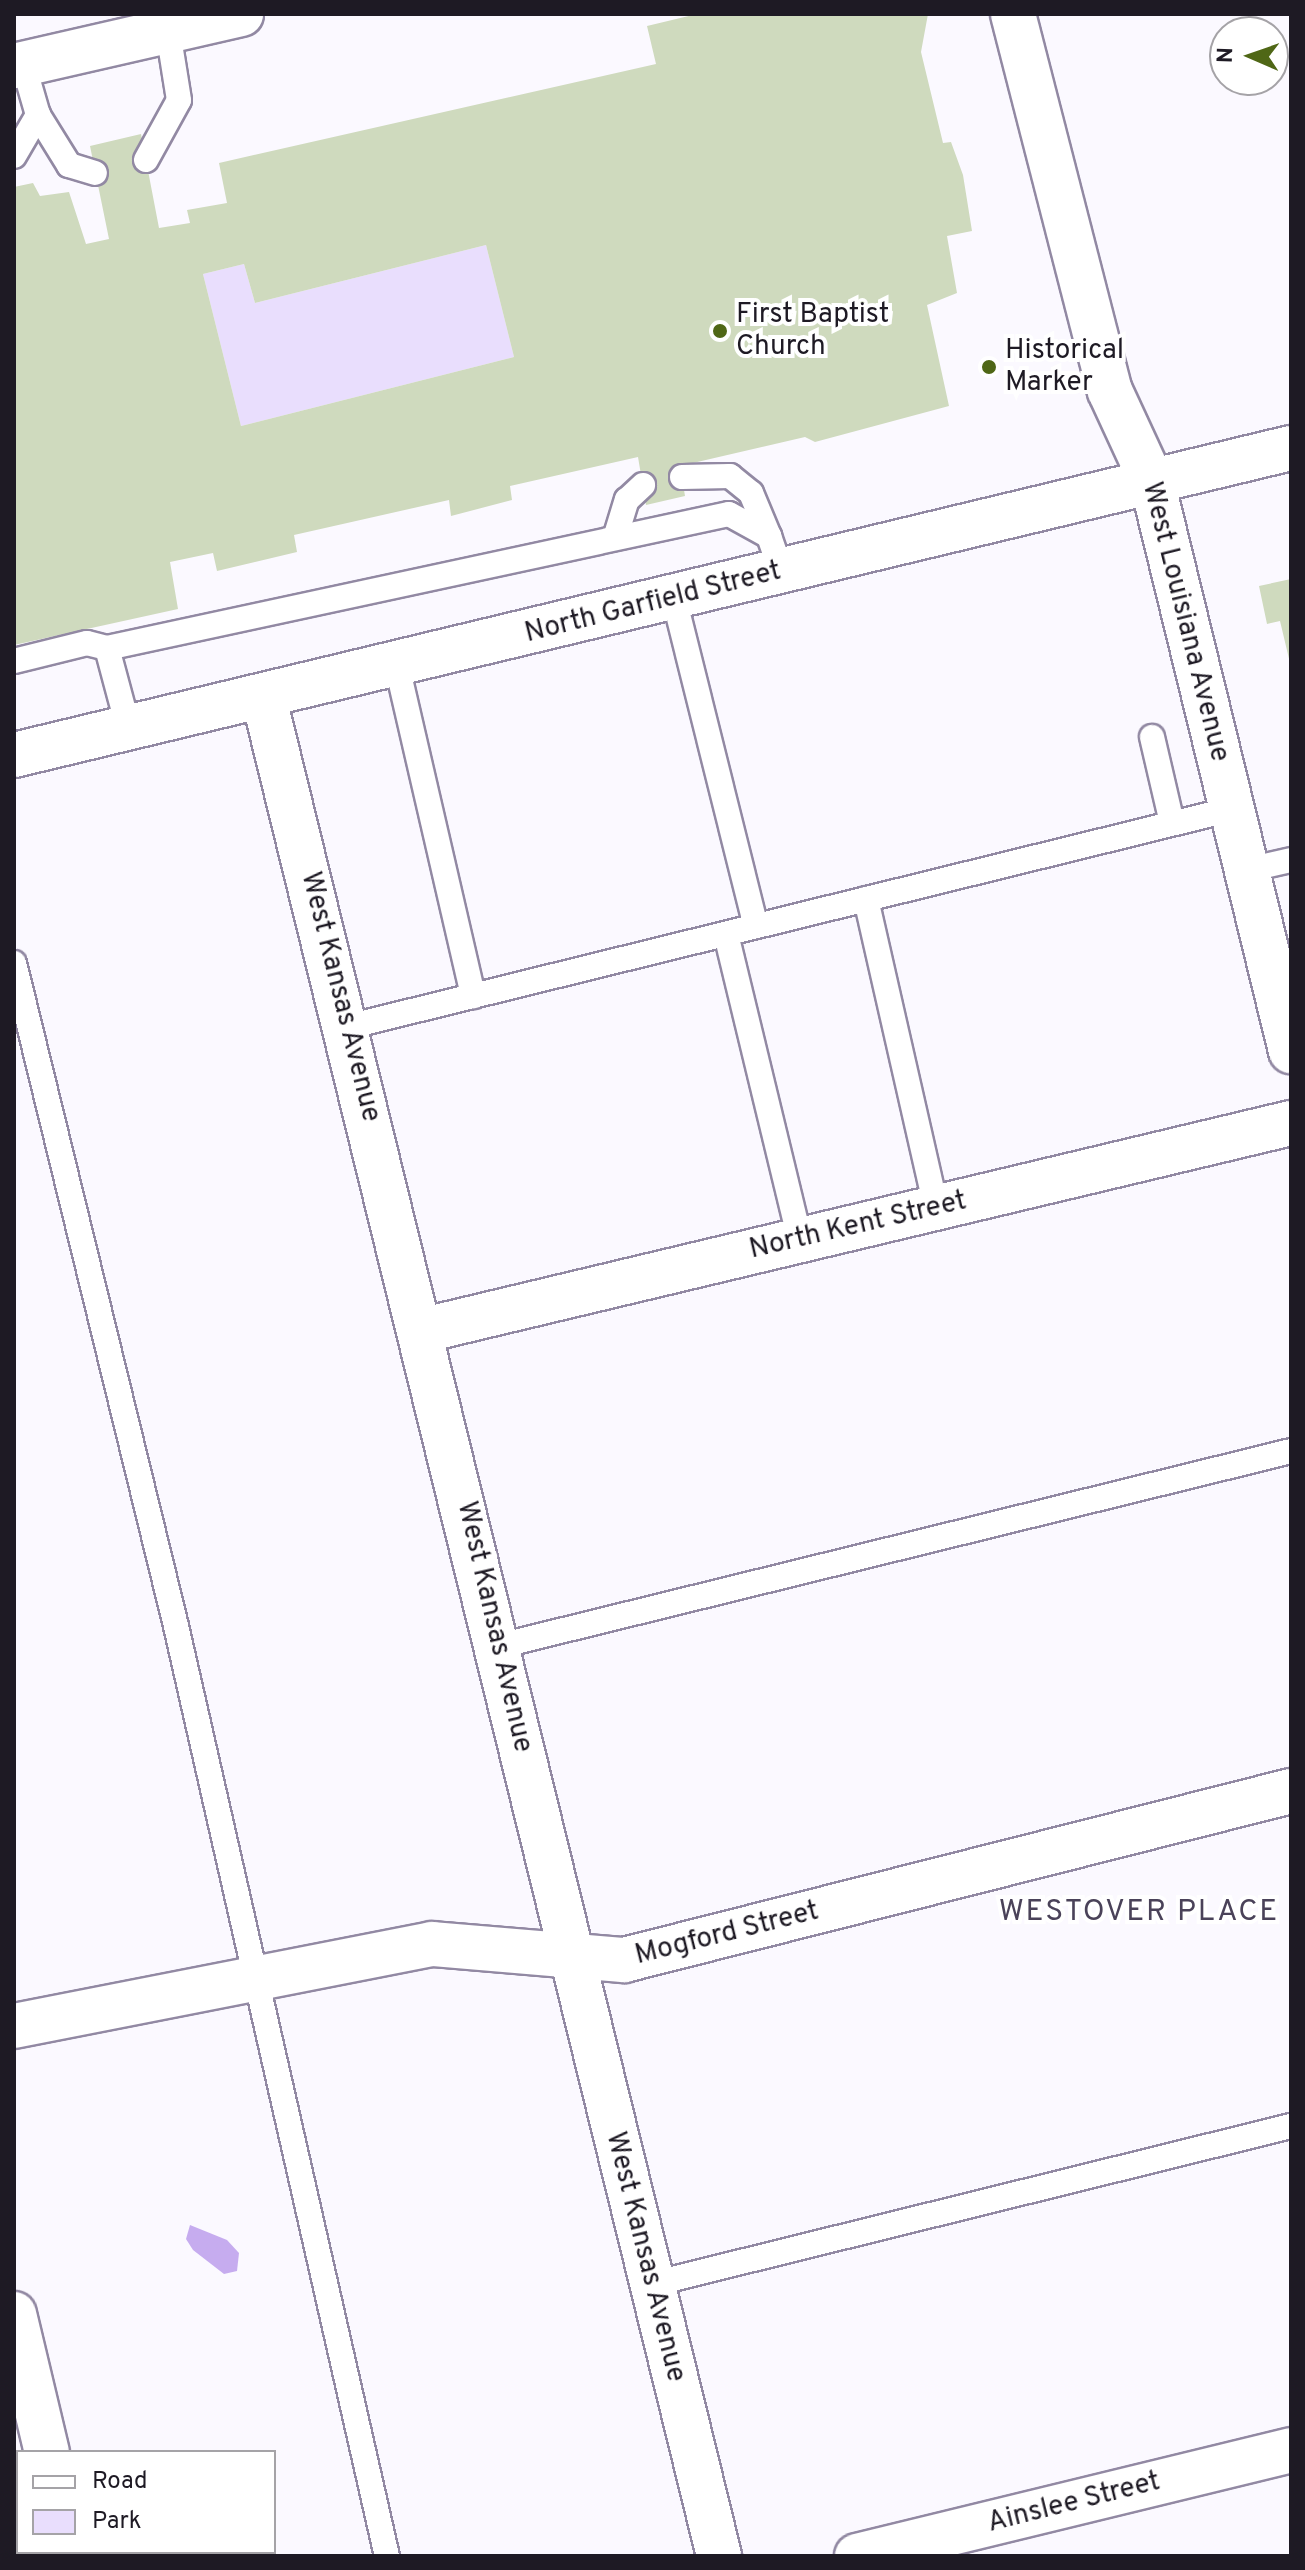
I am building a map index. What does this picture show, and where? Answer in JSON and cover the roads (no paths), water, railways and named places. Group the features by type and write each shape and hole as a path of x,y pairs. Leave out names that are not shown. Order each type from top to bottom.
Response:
{"street":[{"path":"19,64 241,14"},
{"name":"West Louisiana Avenue","path":"1013,14 1110,391 1152,482 1291,1051"},
{"name":"North Garfield Street","path":"14,755 264,699 674,598 775,554 1152,482 1291,448"},
{"name":"West Kansas Avenue","path":"264,699 424,1330 572,1956 719,2556"},
{"name":"North Kent Street","path":"424,1330 1291,1123"},
{"name":"Mogford Street","path":"14,2026 432,1944 624,1960 1291,1791"},
{"path":"14,2314 47,2450"},
{"name":"Ainslee Street","path":"857,2556 1291,2450"}],"lane":[{"path":"146,160 179,100 168,31"},
{"path":"19,64 38,115 69,165 95,173"},
{"path":"14,156 38,115"},
{"path":"682,477 730,476 751,493 775,554"},
{"path":"616,535 623,507 643,485"},
{"path":"14,661 87,643 107,648 616,535 729,514 775,554"},
{"path":"674,598 756,926"},
{"path":"107,648 129,730"},
{"path":"397,666 473,996"},
{"path":"1152,737 1172,823"},
{"path":"347,1027 1232,809"},
{"path":"1247,870 1291,860"},
{"path":"866,899 936,1208"},
{"path":"726,934 800,1240"},
{"path":"14,963 176,1626 253,1979 387,2556"},
{"path":"499,1646 1291,1451"},
{"path":"652,2284 1291,2126"}],"place":[{"name":"First Baptist Church","path":"720,331"},
{"name":"Historical Marker","path":"989,367"}],"district":[{"name":"WESTOVER PLACE","path":"1139,1913"}]}
